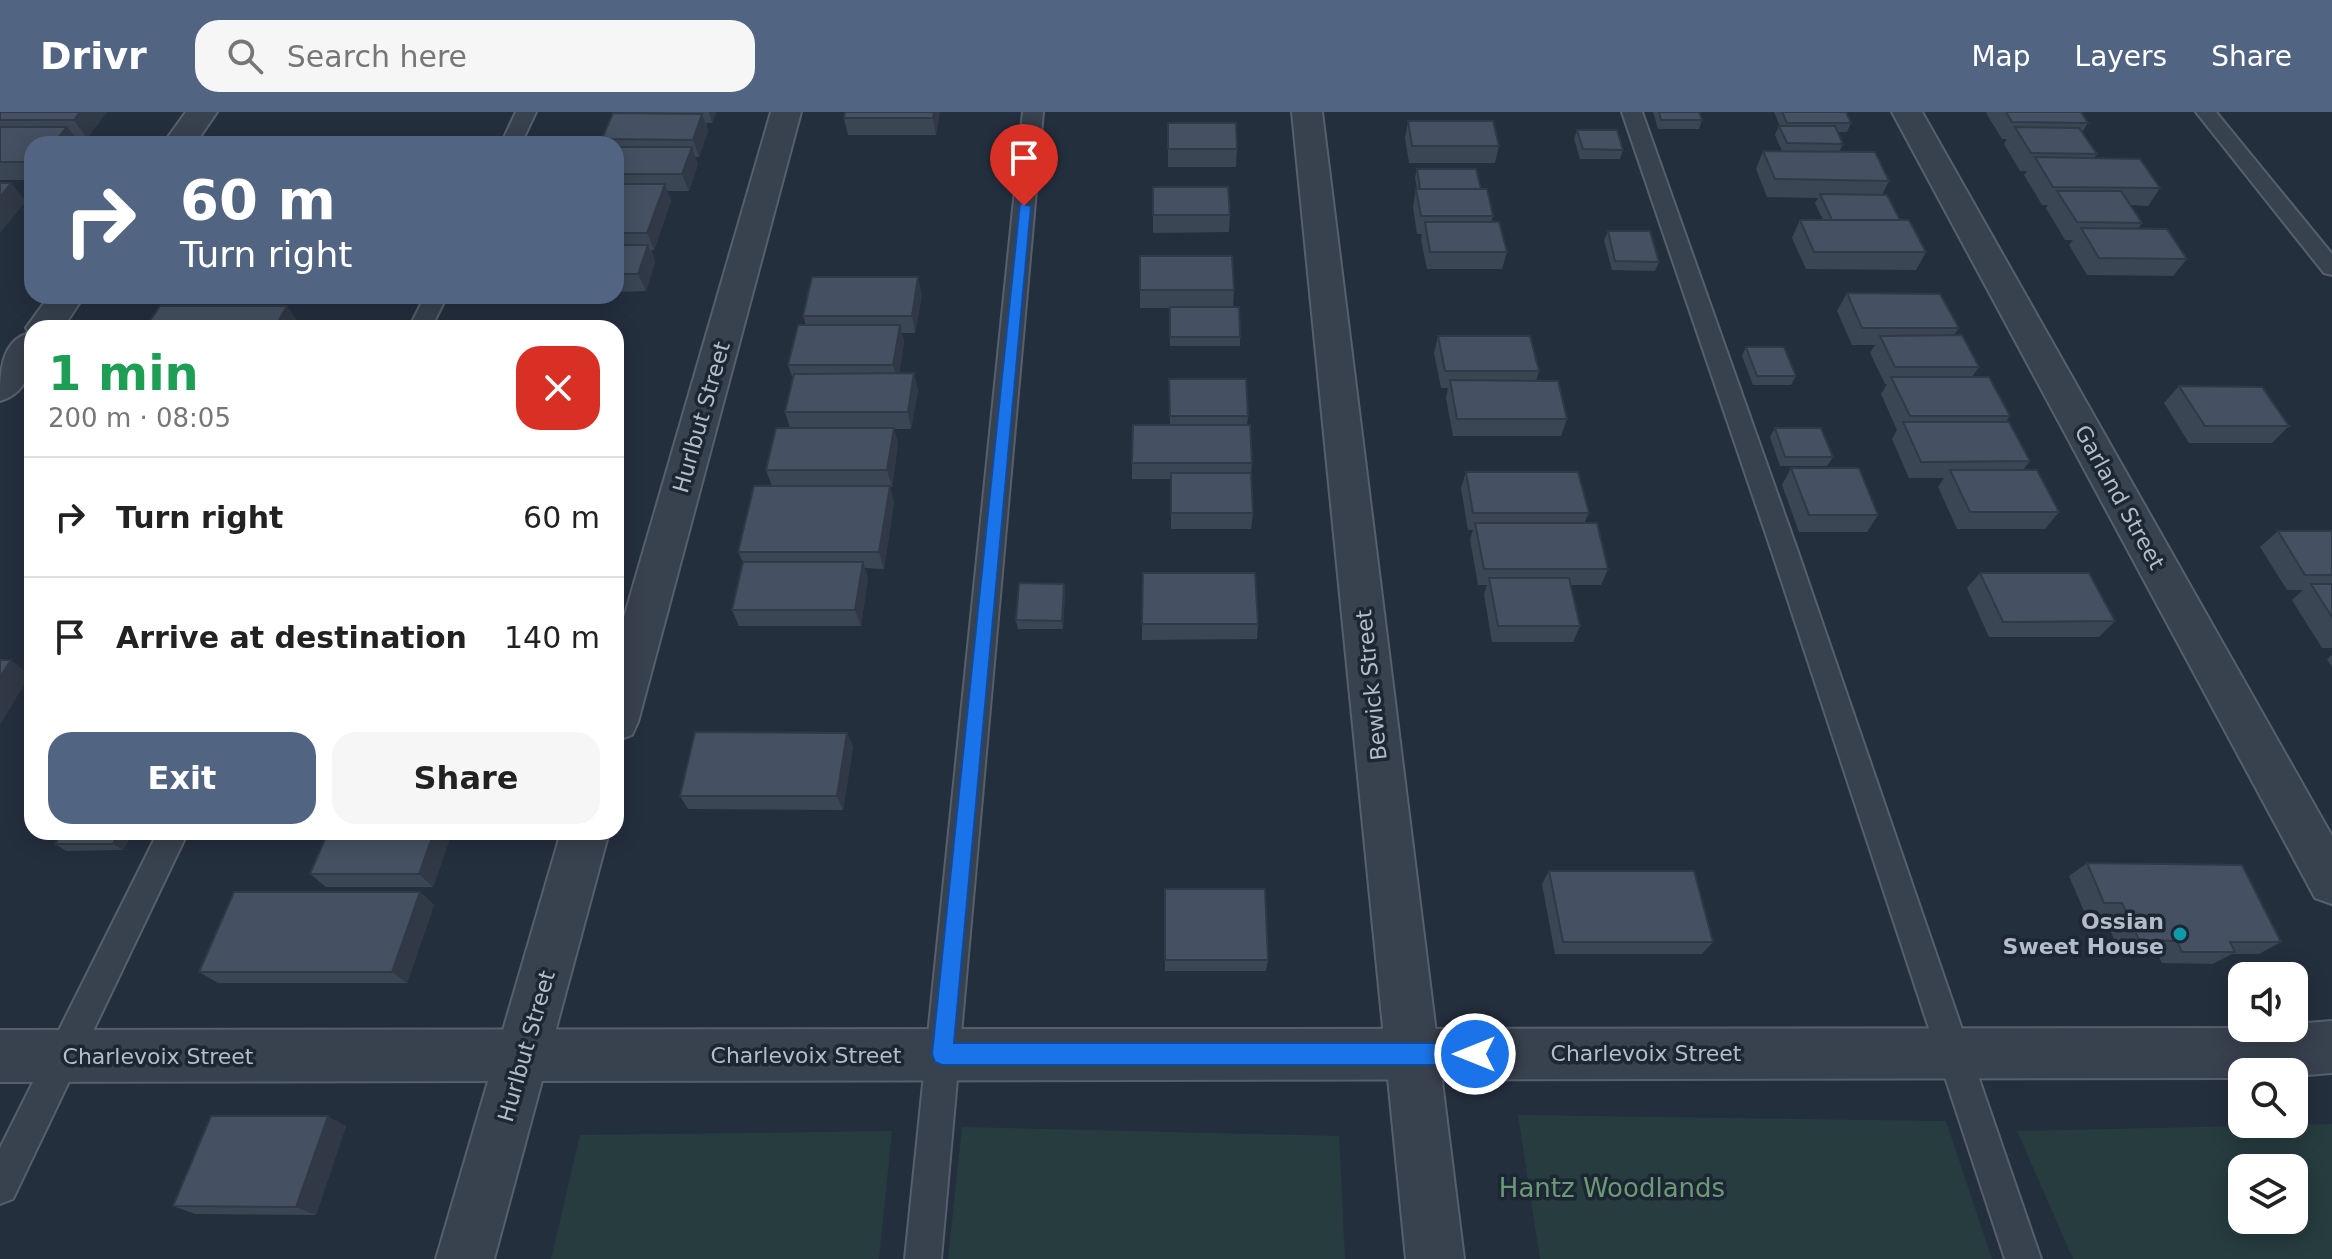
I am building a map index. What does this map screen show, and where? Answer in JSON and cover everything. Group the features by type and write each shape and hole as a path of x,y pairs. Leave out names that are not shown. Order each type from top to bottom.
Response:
{"street":[{"path":"185,136 202,112"},
{"name":"Hurlbut Street","path":"624,693 786,112"},
{"name":"Bewick Street","path":"1307,112 1435,1259"},
{"name":"Garland Street","path":"1907,112 2332,882"},
{"path":"0,388 24,355"},
{"name":"Hurlbut Street","path":"465,1259 583,840"},
{"name":"Charlevoix Street","path":"0,1056 2269,1052 2332,1047"}],"lane":[{"path":"515,136 526,112"},
{"path":"923,1259 1033,112"},
{"path":"1632,112 1790,567 1951,1053 2023,1259"},
{"path":"2206,112 2332,268"},
{"path":"0,1186 169,840"}],"green space":[{"name":"Hantz Woodlands","path":"1518,1115 1946,1121 1992,1259 1540,1259"},
{"path":"2332,1124 2332,1259 2073,1259 2017,1131 2228,1126 2228,1138 2308,1138 2308,1125"},
{"path":"962,1127 1339,1136 1345,1259 948,1259"},
{"path":"892,1131 879,1259 551,1259 580,1135"}],"building":[{"path":"0,112 80,112 74,120 0,120"},
{"path":"845,112 934,112 933,118 844,118"},
{"path":"1659,112 1699,112 1702,120 1661,120"},
{"path":"1782,112 1846,112 1851,123 1787,123"},
{"path":"2006,112 2081,112 2088,123 2012,122"},
{"path":"613,113 702,114 693,140 603,136"},
{"path":"1408,121 1493,121 1499,146 1412,146"},
{"path":"1168,123 1236,123 1237,149 1168,149"},
{"path":"1779,126 1835,126 1843,144 1787,143"},
{"path":"0,127 67,127 60,136 24,136 24,162 0,162"},
{"path":"2015,127 2079,128 2097,154 2031,153"},
{"path":"1577,130 1617,130 1623,150 1583,149"},
{"path":"624,147 692,147 682,174 624,174"},
{"path":"1763,151 1875,152 1889,181 1775,179"},
{"path":"2035,157 2140,159 2160,188 2053,187"},
{"path":"1417,169 1476,169 1481,189 1420,189"},
{"path":"0,183 11,183 0,197"},
{"path":"624,184 665,184 647,233 624,233"},
{"path":"1153,187 1228,187 1230,215 1153,215"},
{"path":"1416,189 1487,189 1493,216 1421,216"},
{"path":"2057,191 2121,191 2142,223 2077,222"},
{"path":"1820,194 1887,195 1900,220 1832,220"},
{"path":"1800,220 1909,220 1926,252 1814,252"},
{"path":"1425,222 1499,222 1507,252 1430,252"},
{"path":"2081,228 2167,229 2187,259 2099,258"},
{"path":"1608,231 1650,231 1659,262 1615,261"},
{"path":"624,245 648,245 638,274 624,274"},
{"path":"1140,256 1232,256 1234,290 1140,290"},
{"path":"812,277 918,277 912,316 803,316"},
{"path":"1847,293 1940,294 1959,328 1862,328"},
{"path":"160,306 287,306 279,320 150,320"},
{"path":"1170,307 1239,307 1240,337 1170,337"},
{"path":"798,325 900,325 893,365 788,365"},
{"path":"1962,335 1979,367 1895,367 1880,336"},
{"path":"1438,336 1530,336 1539,371 1445,371"},
{"path":"1746,347 1784,347 1796,376 1757,376"},
{"path":"914,373 908,412 785,412 794,374"},
{"path":"1891,377 1989,377 2010,416 1910,416"},
{"path":"1169,379 1246,379 1248,416 1170,416"},
{"path":"1450,380 1558,381 1567,419 1457,419"},
{"path":"2179,386 2262,387 2289,426 2205,426"},
{"path":"1903,422 2009,422 2030,461 1921,462"},
{"path":"1133,425 1250,425 1252,463 1132,463"},
{"path":"776,428 894,428 887,470 766,470"},
{"path":"1775,428 1821,428 1833,457 1785,457"},
{"path":"1791,468 1859,468 1878,515 1809,515"},
{"path":"1950,470 2037,470 2059,512 1970,512"},
{"path":"1466,472 1578,472 1589,513 1473,513"},
{"path":"1171,473 1251,473 1253,513 1171,513"},
{"path":"754,486 890,486 879,552 738,552"},
{"path":"1475,523 1597,523 1608,569 1484,569"},
{"path":"2278,531 2332,531 2332,575 2305,575"},
{"path":"743,562 863,562 855,610 732,610"},
{"path":"1143,573 1255,573 1258,624 1142,624"},
{"path":"1980,573 2089,573 2115,621 2003,622"},
{"path":"1489,578 1569,578 1580,626 1498,626"},
{"path":"1019,583 1064,584 1062,621 1016,620"},
{"path":"2311,584 2332,584 2332,617"},
{"path":"0,660 11,660 0,677"},
{"path":"695,732 847,733 837,796 680,796"},
{"path":"57,840 115,840 113,844 55,844"},
{"path":"325,840 431,840 419,874 310,874"},
{"name":"Ossian Sweet House","path":"2087,863 2242,865 2281,942 2230,942 2235,952 2182,952 2177,941 2139,940 2122,903 2104,903"},
{"path":"1549,871 1694,871 1713,942 1563,942"},
{"path":"1165,889 1265,889 1268,960 1165,960"},
{"path":"234,892 420,892 392,972 199,972"},
{"path":"211,1116 328,1116 296,1207 173,1206"}],"place":[{"name":"Ossian Sweet House","path":"2180,934"}],"route":[{"path":"1024,206 942,1054 1475,1054"}]}
